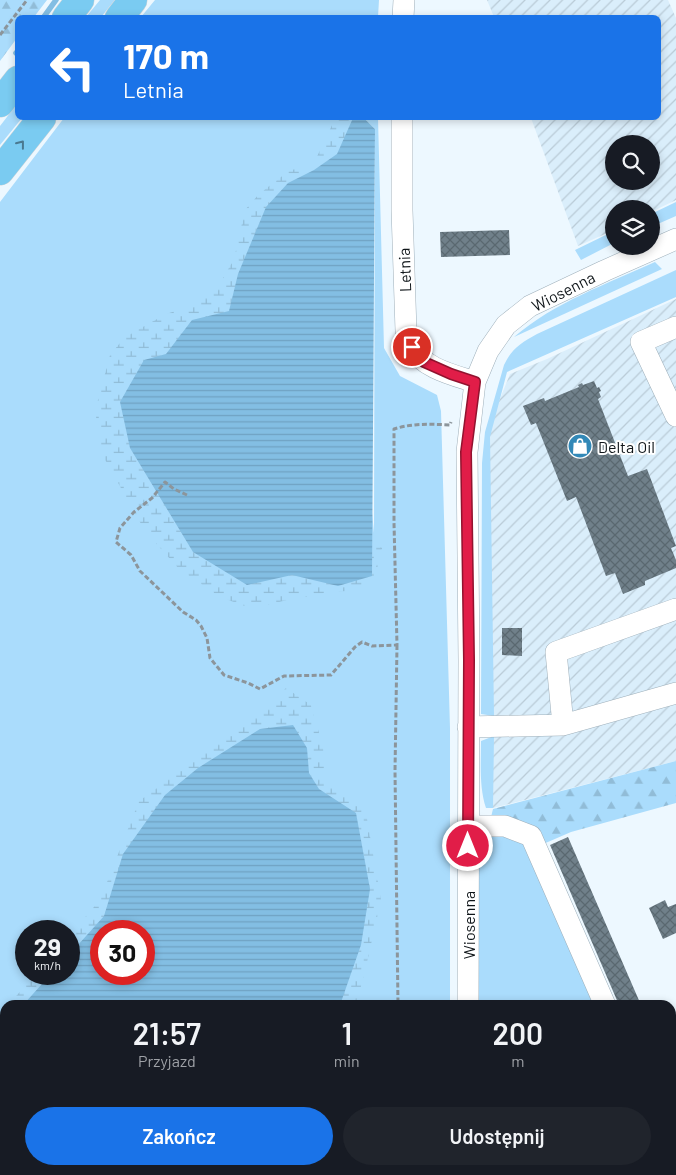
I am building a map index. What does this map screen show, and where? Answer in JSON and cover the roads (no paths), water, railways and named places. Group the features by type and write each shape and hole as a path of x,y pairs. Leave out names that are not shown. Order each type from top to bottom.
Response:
{"main road":[{"path":"68,15 80,0"},
{"path":"121,15 133,0"},
{"path":"0,103 15,84"},
{"path":"0,171 40,120"}],"street":[{"path":"403,15 404,0"},
{"name":"Letnia","path":"402,120 402,210 406,331 412,347 424,362 475,382"},
{"name":"Wiosenna","path":"468,1000 469,660 466,452 475,382 488,351 506,325 530,306 676,239"},
{"path":"676,327 641,342 676,416"},
{"path":"563,725 556,652 676,610"},
{"path":"468,727 563,725 676,693"},
{"path":"468,826 505,826 530,836 604,1000"}],"waterway":[{"path":"45,15 56,0"}],"place":[{"name":"Delta Oil","path":"580,446"}]}
